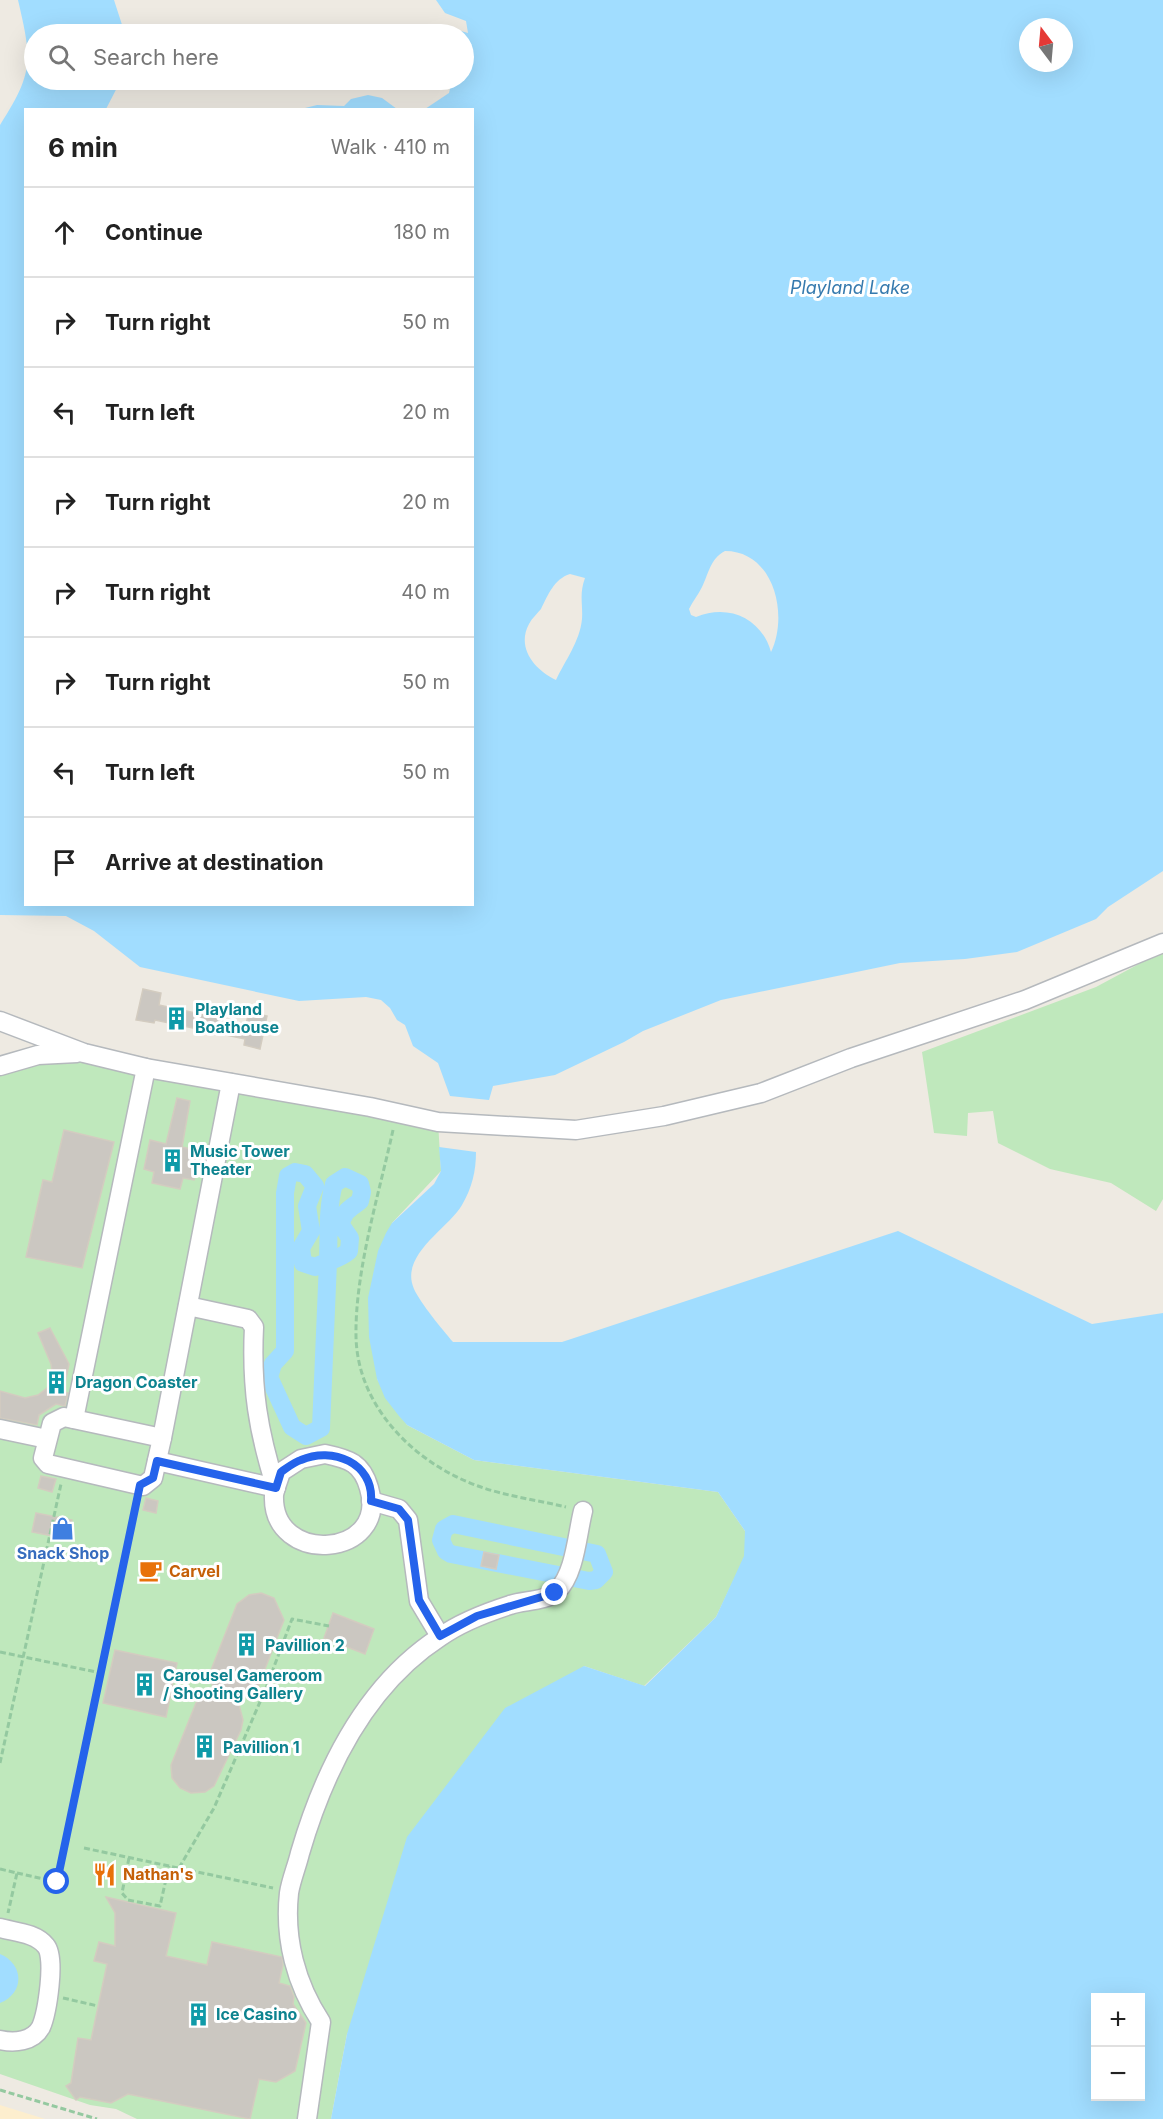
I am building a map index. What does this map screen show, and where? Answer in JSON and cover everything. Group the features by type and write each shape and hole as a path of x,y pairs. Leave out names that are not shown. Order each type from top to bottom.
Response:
{"street":[{"path":"0,1021 84,1053 146,1068 438,1122 576,1130 664,1116 761,1093 851,1058 1025,1000 1163,943"},
{"path":"0,1066 38,1055 84,1053"},
{"path":"74,1419 146,1068"},
{"path":"162,1438 64,1417 52,1423 43,1458 48,1464 140,1485 153,1478 162,1438 231,1083"},
{"path":"188,1306 248,1319 254,1327 252,1363 255,1407 276,1488 278,1516 290,1535 307,1544 328,1546 352,1539 369,1519 371,1501 365,1474 349,1459 325,1454 301,1459 281,1472 276,1488"},
{"path":"0,1429 47,1439"},
{"path":"157,1461 276,1488"},
{"path":"371,1501 399,1509 408,1520 419,1600 440,1636"},
{"path":"307,2119 321,2022 306,1998 296,1967 289,1937 289,1892 324,1782 359,1720 401,1666 440,1636 477,1616 555,1593 566,1581 583,1511"},
{"path":"0,2040 9,2042 28,2040 40,2028 53,1961 47,1947 34,1936 2,1928"}],"path":[{"path":"397,1113 358,1292 356,1338 365,1382 387,1423 417,1454 447,1472 478,1486 583,1511"},
{"path":"0,1763 64,1468"},
{"path":"0,1869 57,1882 140,1485"},
{"path":"179,1868 214,1808 266,1688 291,1619 329,1626"},
{"path":"0,1652 101,1673"},
{"path":"84,1848 289,1892"},
{"path":"129,1858 122,1893 128,1900 160,1906 168,1866"},
{"path":"2,1928 17,1873"},
{"path":"47,1994 98,2006"},
{"path":"0,2090 97,2119"}],"green space":[{"path":"1163,951 1163,1199 1156,1211 1111,1183 1050,1169 998,1143 993,1111 968,1113 967,1136 934,1133 922,1052 1096,987"},
{"path":"84,1053 438,1122 441,1171 392,1223 377,1379 407,1425 474,1460 718,1492 745,1531 745,1556 716,1617 644,1686 584,1666 347,2034 331,2119 137,2119 116,2109 90,2105 0,2074 0,1066"}],"sand":[{"path":"0,2105 45,2119 0,2119"}],"water":[{"name":"Playland Lake","path":"18,0 114,0 122,24 24,24 24,28"},
{"name":"Playland Lake","path":"436,0 1163,0 1163,871 1108,907 1096,919 1017,952 965,959 900,963 721,1000 643,1031 555,1075 493,1086 489,1100 450,1096 438,1063 413,1046 405,1025 397,1020 390,1008 381,1000 366,997 299,1001 140,967 94,931 66,916 0,915 0,125 24,78 24,90 116,90 107,108 24,108 24,906 474,906 474,108 426,108 449,93 450,90 474,90 474,24 466,24 466,21 445,13","holes":["725,551 742,554 766,573 773,588 778,621 771,652 767,640 760,631 742,617 720,612 696,617 691,615 689,609 716,558","570,574 585,578 581,627 556,680 541,670 530,657 526,650 526,633 530,622 541,609 552,588 564,576"]},
{"path":"368,95 382,98 396,108 305,108 317,105 344,106 351,99"},
{"path":"439,1147 476,1152 473,1179 462,1205 419,1254 413,1265 411,1277 414,1289 422,1302 453,1342 562,1342 898,1231 1092,1324 1163,1313 1163,2119 331,2119 347,2034 407,1837 505,1708 584,1666 645,1686 716,1617 744,1556 745,1531 718,1492 474,1460 407,1425 399,1416 385,1398 377,1379 369,1337 368,1298 378,1251 386,1233 392,1223 434,1184 441,1171"},
{"path":"0,1954 14,1964 18,1979 14,1993 0,2003"}],"building":[{"name":"Playland Boathouse","path":"143,989 161,993 159,1005 246,1024 249,1012 267,1016 260,1049 244,1045 245,1039 155,1020 154,1023 136,1020"},
{"name":"Music Tower Theater","path":"177,1098 190,1101 182,1147 200,1151 194,1180 183,1178 180,1189 152,1183 154,1172 144,1169 150,1140 166,1144"},
{"path":"64,1130 114,1142 82,1268 26,1257 43,1180 52,1182"},
{"name":"Dragon Coaster","path":"50,1328 69,1364 63,1392 68,1393 65,1406 56,1404 39,1415 37,1425 0,1418 0,1391 25,1398 38,1395 47,1388 53,1377 51,1364 38,1333"},
{"path":"41,1476 56,1479 52,1492 38,1488"},
{"path":"146,1498 158,1501 156,1513 143,1510"},
{"path":"36,1513 72,1520 68,1539 32,1532"},
{"path":"484,1552 499,1555 496,1569 481,1566"},
{"path":"261,1593 274,1598 284,1620 258,1687 248,1695 237,1697 243,1720 241,1730 214,1786 205,1792 191,1793 180,1788 172,1778 171,1765 196,1703 204,1695 213,1693 211,1670 237,1604 249,1595"},
{"path":"333,1613 374,1629 365,1654 324,1638"},
{"name":"Carousel Gameroom / Shooting Gallery","path":"115,1650 177,1663 166,1717 103,1703"},
{"name":"Ice Casino","path":"106,1897 176,1913 166,1956 207,1965 212,1942 282,1957 283,1965 279,1983 290,1986 294,1997 293,2004 306,2023 295,2071 276,2082 259,2079 250,2119 128,2094 111,2103 80,2097 76,2100 66,2086 71,2083 78,2038 91,2040 107,1964 94,1961 99,1942 115,1946 115,1913"}],"waterway":[{"path":"285,1193 285,1351 273,1364 269,1377 292,1427 306,1436 321,1428 328,1262 330,1203 334,1184 345,1177 360,1184 362,1192 360,1201 343,1216 342,1220 341,1225 350,1238 349,1251 333,1260 328,1262 324,1263 315,1267 303,1263 301,1248 311,1231 307,1206 315,1186 305,1174 295,1172 288,1176 285,1193"},
{"path":"453,1524 597,1554 604,1572 596,1580 589,1581 451,1554 446,1551 441,1540 444,1529 453,1524"}],"place":[{"name":"Playland Boathouse","path":"177,1018"},
{"name":"Music Tower Theater","path":"172,1160"},
{"name":"Dragon Coaster","path":"57,1382"},
{"name":"Snack Shop","path":"63,1528"},
{"name":"Carvel","path":"151,1571"},
{"name":"Pavillion 2","path":"247,1645"},
{"name":"Carousel Gameroom / Shooting Gallery","path":"145,1684"},
{"name":"Pavillion 1","path":"205,1747"},
{"name":"Nathan's","path":"105,1874"},
{"name":"Ice Casino","path":"198,2014"}],"route":[{"path":"57,1882 140,1485 143,1486 153,1478 157,1461 276,1488 281,1472 301,1459 325,1454 349,1459 365,1474 371,1501 399,1509 408,1520 419,1600 440,1636 477,1616 513,1604 542,1599 555,1593"}]}
